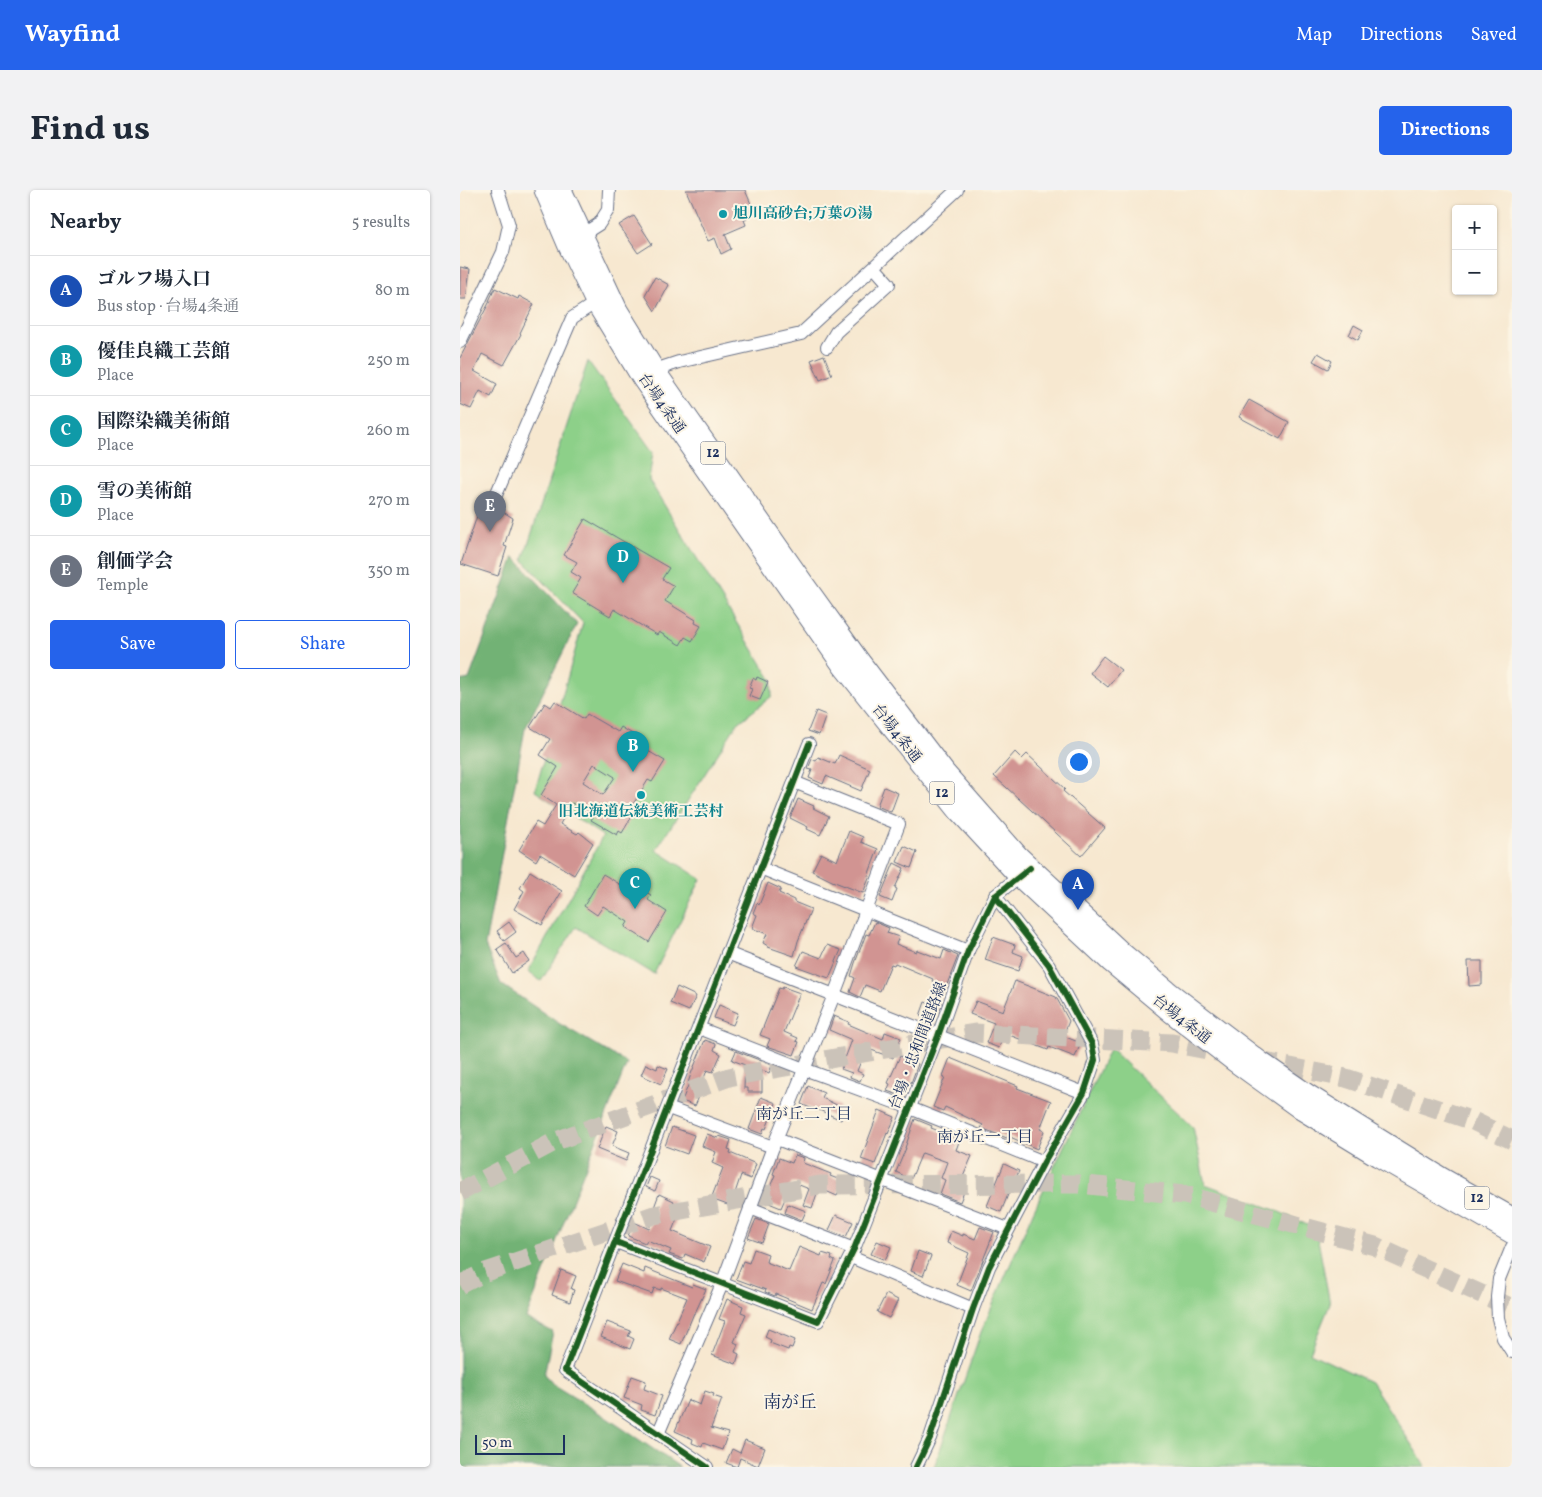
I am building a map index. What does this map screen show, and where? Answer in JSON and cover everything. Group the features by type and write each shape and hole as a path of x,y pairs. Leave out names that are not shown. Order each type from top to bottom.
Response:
{"highway":[{"name":"台場4条通","path":"544,190 575,240 603,298 649,375 844,667 935,785 958,811 1024,872 1170,992 1263,1063 1308,1094 1388,1144 1512,1217"},
{"name":"台場4条通","path":"562,190 575,240"},
{"name":"台場4条通","path":"1024,872 1111,963 1170,1013 1248,1072 1301,1110 1512,1234"}],"street":[{"path":"460,342 504,252 509,225 498,190"},
{"path":"575,240 599,224 608,210 609,190"},
{"path":"649,375 679,362 801,334 957,190"},
{"path":"827,347 836,332 890,284 874,267"},
{"path":"496,496 572,318 603,298"},
{"path":"708,1467 565,1370 809,744"},
{"path":"658,1434 722,1284 899,824 794,782"},
{"path":"760,868 968,951"},
{"name":"台場・忠和間道路線","path":"722,1284 818,1322 853,1253 938,1036 968,951 995,896 1024,872"},
{"path":"916,1467 930,1438 989,1267 1044,1162 1084,1093 1095,1060 1092,1044 1049,965 995,896"},
{"path":"727,953 1084,1093"},
{"path":"699,1028 804,1070 910,1108 1044,1162"},
{"path":"668,1108 881,1179 1008,1229"},
{"path":"750,1208 853,1253 973,1309"},
{"path":"616,1242 722,1284"},
{"path":"1512,1247 1499,1279 1497,1297 1498,1318 1503,1338 1512,1352"}],"green space":[{"path":"588,361 653,452 649,480 771,679 772,696 737,724 656,850 701,879 654,974 576,927 541,981 528,972 603,836 535,791 583,623 523,560"},
{"path":"514,557 577,624 525,729 485,945 501,984 560,1024 627,1063 526,1318 553,1332 544,1375 552,1384 680,1467 460,1467 460,681 469,679"},
{"path":"1110,1048 1193,1127 1205,1184 1275,1210 1316,1229 1330,1304 1310,1353 1371,1382 1426,1467 934,1467 981,1332 1033,1212"}],"building":[{"name":"旭川高砂台;万葉の湯","path":"686,190 745,190 755,213 746,216 747,219 744,220 746,225 725,234 731,249 721,254 715,238 708,241"},
{"path":"634,216 652,244 638,253 619,225"},
{"path":"460,267 470,269 466,299 460,299"},
{"path":"655,277 669,285 655,311 645,295"},
{"path":"495,288 518,299 519,296 534,304 521,334 504,365 482,354 474,371 497,384 491,397 480,391 471,409 460,404 460,358"},
{"path":"1354,325 1363,330 1358,340 1349,335"},
{"path":"1318,353 1332,361 1328,369 1313,361"},
{"path":"824,355 832,375 820,380 811,360"},
{"path":"1249,400 1289,422 1280,439 1239,417"},
{"path":"482,507 500,510 513,518 504,546 507,547 498,576 461,564 478,513 480,514"},
{"path":"585,519 669,568 662,579 674,586 665,601 696,620 695,623 701,626 692,641 685,637 680,645 659,632 657,635 614,609 610,616 572,593 581,578 571,572 577,562 564,555"},
{"path":"1103,656 1121,670 1108,687 1090,673"},
{"path":"757,677 768,682 760,700 749,696 752,689 749,688 753,678 756,680"},
{"path":"555,701 584,719 587,714 618,732 621,727 634,735 631,741 665,761 652,782 648,780 629,811 634,813 622,833 619,831 617,835 591,820 593,817 572,803 560,824 577,834 579,832 593,843 574,875 540,854 536,861 519,850 536,822 543,826 556,805 541,795 558,767 540,755 550,739 530,727 545,703 551,707","holes":["594,764 615,777 603,795 583,782"]},
{"path":"816,711 826,715 819,735 808,731"},
{"path":"1015,752 1022,759 1027,754 1065,789 1063,791 1105,828 1081,856 994,776"},
{"path":"839,755 870,769 861,791 826,776 823,784 809,778 812,770 808,769 812,759 816,761 818,757 835,764"},
{"path":"884,787 898,793 891,812 877,806"},
{"path":"798,799 814,806 813,808 829,816 820,835 790,818"},
{"path":"849,831 863,837 861,842 878,849 863,893 812,871 821,853 837,861"},
{"path":"904,846 917,852 911,868 897,862"},
{"path":"894,863 904,868 895,888 897,889 892,902 880,897"},
{"path":"530,871 562,891 542,925 514,909 524,891 520,888"},
{"path":"603,874 631,891 635,885 651,895 648,900 667,912 649,942 625,927 628,922 603,906 597,915 584,906"},
{"path":"768,883 781,889 779,893 811,909 794,956 768,947 763,943 767,934 752,928 757,915 753,913 757,903 759,905"},
{"path":"509,922 516,932 504,941 497,931"},
{"path":"875,922 889,928 887,933 899,937 896,944 941,959 944,950 958,956 946,987 932,981 933,979 895,963 894,965 891,964 880,991 865,985 860,997 850,992 855,978 851,976 855,963 866,934 869,935"},
{"path":"993,937 1015,945 1013,952 1023,956 1018,971 985,960"},
{"path":"506,943 516,958 524,953 529,961 512,973 497,949"},
{"path":"827,945 841,950 829,978 796,966 803,951 821,958"},
{"path":"1468,961 1482,961 1482,985 1469,986"},
{"path":"1015,981 1056,997 1069,1021 1063,1036 1081,1043 1075,1057 1049,1047 1048,1050 1004,1033 999,1048 986,1043 994,1023 970,1014 976,1001 1003,1011"},
{"path":"677,987 696,996 689,1011 670,1003"},
{"path":"783,987 800,993 784,1032 798,1038 796,1041 799,1042 794,1055 767,1046 770,1039 760,1035 779,988 782,989"},
{"path":"925,1002 938,1007 932,1021 920,1016"},
{"path":"719,1005 738,1013 733,1025 714,1018"},
{"path":"834,1016 883,1039 885,1032 901,1038 893,1058 866,1048 857,1071 863,1074 860,1081 850,1077 852,1073 841,1069 852,1040 829,1030"},
{"path":"705,1040 716,1044 714,1050 721,1054 713,1072 707,1070 695,1106 682,1101"},
{"path":"736,1051 772,1065 769,1073 762,1070 762,1092 748,1092 748,1088 744,1088 745,1065 732,1060"},
{"path":"900,1056 918,1064 911,1083 905,1081 899,1095 887,1091 890,1084 888,1083"},
{"path":"950,1058 1051,1101 1040,1129 1044,1131 1037,1149 1008,1136 1007,1138 981,1128 983,1125 945,1107 943,1111 933,1107 945,1077 943,1076"},
{"path":"646,1064 657,1069 658,1065 668,1069 661,1084 641,1075"},
{"path":"808,1086 824,1093 822,1098 839,1106 838,1108 844,1111 841,1120 801,1104"},
{"path":"761,1097 776,1103 766,1129 764,1128 762,1134 749,1129"},
{"path":"879,1110 895,1117 875,1164 861,1159"},
{"path":"915,1119 932,1126 931,1128 960,1139 956,1150 972,1156 962,1179 965,1180 960,1191 964,1192 960,1202 940,1194 945,1180 941,1178 947,1162 922,1153 911,1179 896,1172"},
{"path":"606,1126 618,1131 612,1146 629,1153 626,1161 597,1149"},
{"path":"672,1127 694,1135 687,1154 665,1146"},
{"path":"707,1134 731,1140 728,1149 731,1150 730,1153 756,1164 751,1179 741,1175 735,1193 738,1194 733,1207 711,1199 723,1168 712,1163 716,1152 702,1146"},
{"path":"795,1155 804,1158 803,1163 843,1181 837,1196 819,1188 812,1208 803,1205 809,1189 792,1182 781,1208 764,1201 775,1175 773,1174 779,1158 792,1163"},
{"path":"1004,1164 1019,1171 1001,1212 987,1206"},
{"path":"650,1177 659,1181 655,1191 646,1187"},
{"path":"659,1194 674,1201 672,1205 681,1209 672,1231 710,1247 704,1262 685,1254 683,1259 669,1254 671,1250 647,1240 645,1243 628,1236 634,1222 649,1229 656,1211 653,1210"},
{"path":"788,1204 806,1211 802,1220 785,1213"},
{"path":"836,1215 853,1222 846,1237 829,1230"},
{"path":"756,1219 769,1224 762,1243 748,1238"},
{"path":"980,1227 994,1232 971,1291 957,1285 969,1253 947,1243 951,1231 975,1239"},
{"path":"877,1241 891,1247 885,1260 871,1254"},
{"path":"799,1247 821,1256 822,1253 832,1256 831,1259 835,1261 826,1284 823,1283 812,1309 736,1279 743,1261 749,1263 754,1249 768,1254 766,1262 789,1271"},
{"path":"918,1251 931,1256 923,1276 911,1271"},
{"path":"622,1264 644,1273 645,1268 692,1287 693,1284 706,1289 681,1344 669,1339 687,1298 661,1288 661,1290 654,1288 652,1294 615,1281"},
{"path":"561,1270 576,1276 571,1289 574,1290 570,1302 552,1295"},
{"path":"886,1294 898,1300 889,1318 877,1312"},
{"path":"727,1299 743,1306 741,1312 746,1314 734,1342 738,1344 735,1352 739,1354 736,1364 712,1355 725,1321 719,1319"},
{"path":"607,1322 631,1331 628,1336 634,1339 630,1349 601,1337"},
{"path":"768,1329 795,1340 792,1348 789,1347 788,1350 770,1343 771,1340 765,1337"},
{"path":"632,1376 646,1381 644,1389 662,1396 655,1415 641,1410 642,1405 624,1398"},
{"path":"705,1391 722,1399 711,1428 728,1433 722,1450 703,1443 702,1447 692,1443 693,1439 675,1431 688,1400 700,1405"},
{"path":"745,1440 765,1448 758,1466 740,1458 737,1467 726,1463 732,1449 740,1453"}],"tunnel":[{"path":"460,1192 556,1141 729,1077 975,1033 1172,1043 1227,1054"},
{"path":"1259,1061 1346,1078 1473,1121 1512,1140"},
{"path":"460,1285 483,1273 654,1215 820,1185 1078,1184 1185,1195 1375,1246 1512,1308"}],"cycle path":[{"path":"707,1467 565,1370 809,744"},
{"path":"616,1242 818,1321 854,1249 938,1036 968,951 995,896 1030,868"},
{"path":"916,1467 930,1438 989,1267 1044,1162 1084,1093 1095,1060 1092,1044 1049,965 995,896"}],"place":[{"name":"旭川高砂台;万葉の湯","path":"723,214"},
{"name":"創価学会","path":"490,532"},
{"name":"雪の美術館","path":"623,583"},
{"name":"優佳良織工芸館","path":"633,772"},
{"name":"旧北海道伝統美術工芸村","path":"641,795"},
{"name":"国際染織美術館","path":"635,909"},
{"name":"ゴルフ場入口","path":"1078,910"}],"district":[{"name":"南が丘二丁目","path":"804,1115"},
{"name":"南が丘一丁目","path":"985,1138"},
{"name":"南が丘","path":"790,1403"}]}
